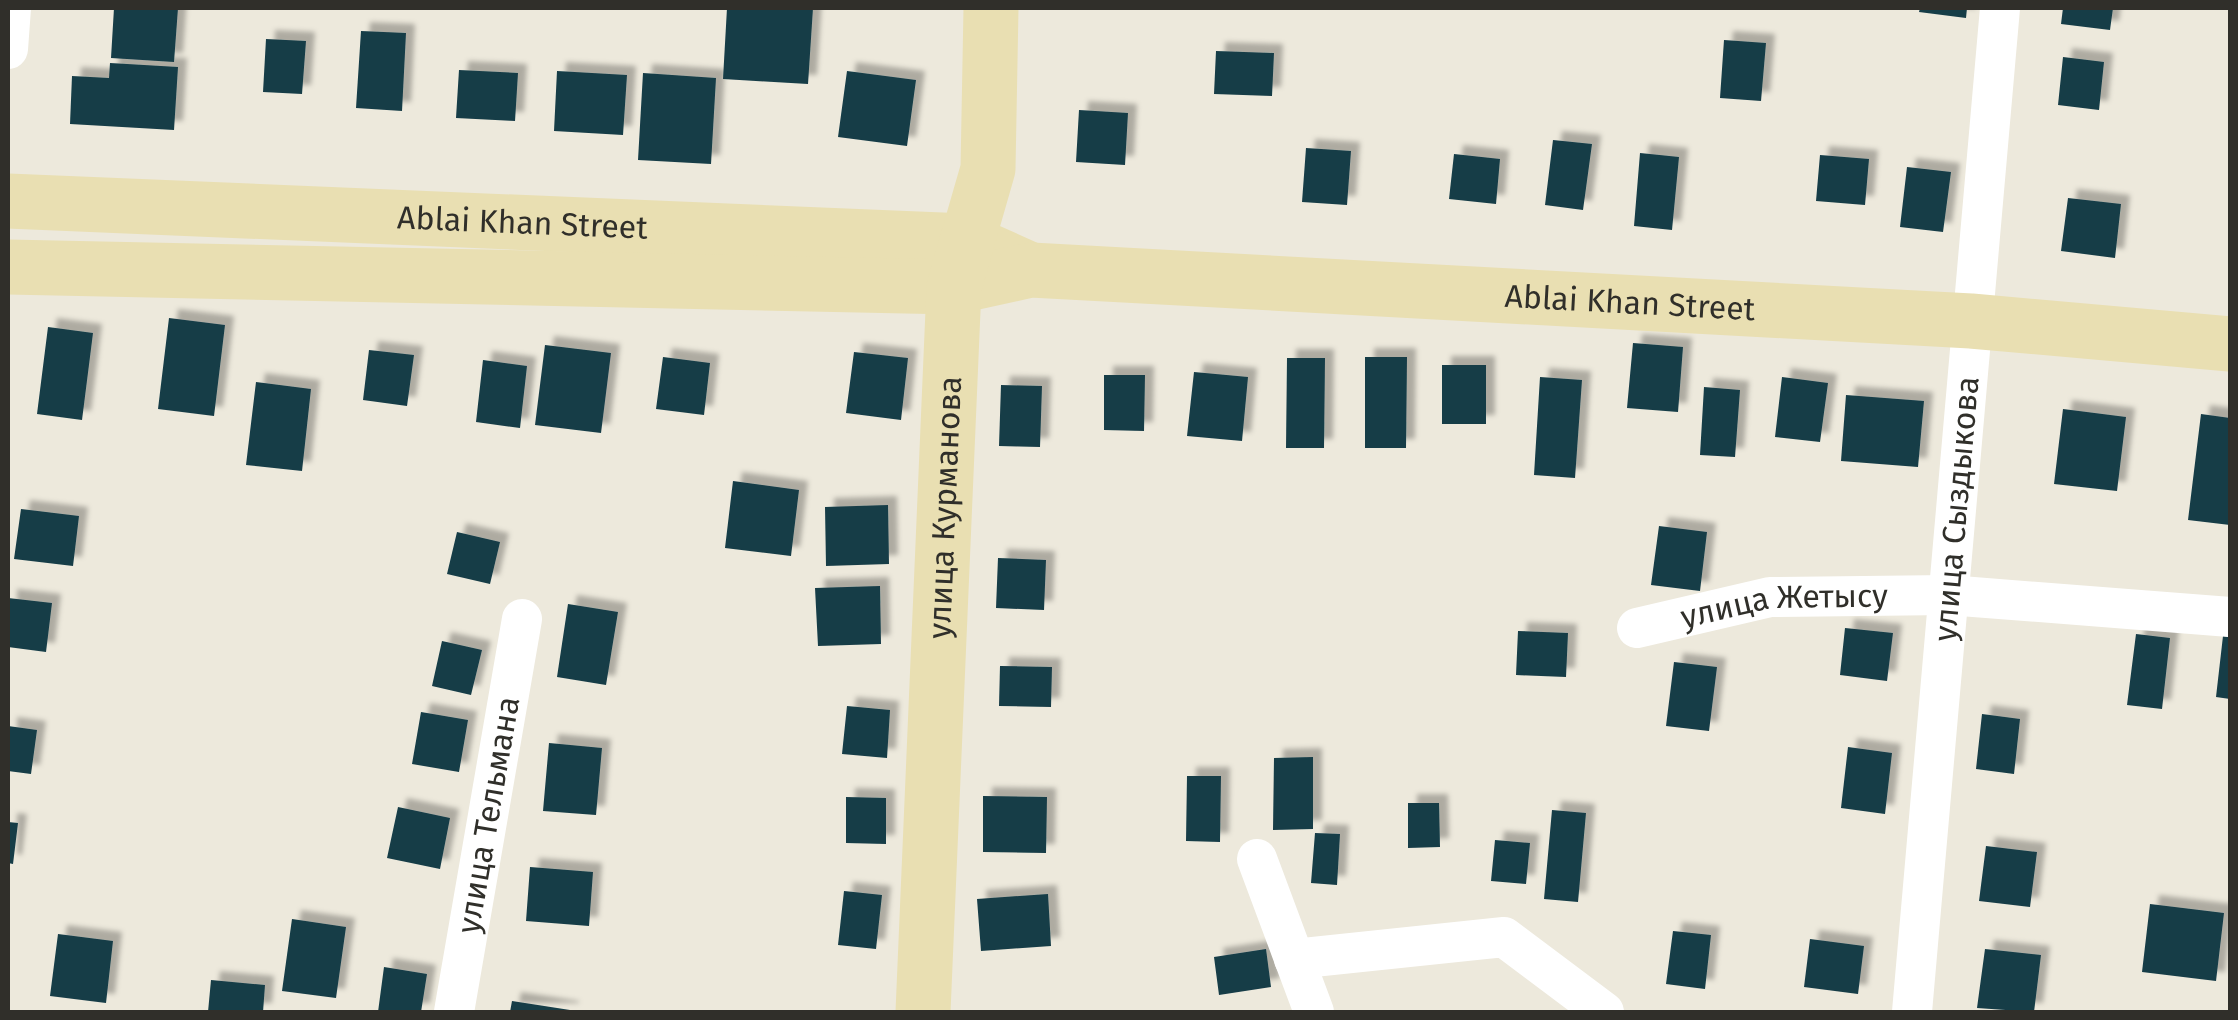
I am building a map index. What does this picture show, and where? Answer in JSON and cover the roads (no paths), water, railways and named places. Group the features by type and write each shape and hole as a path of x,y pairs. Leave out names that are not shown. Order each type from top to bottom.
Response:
{"street":[{"path":"8,49 11,8"},
{"name":"улица Курманова","path":"924,1012 960,264 988,170 991,8"},
{"name":"улица Сыздыкова","path":"1912,1012 2000,8"},
{"name":"Ablai Khan Street","path":"8,201 1031,270 1971,321 2230,344"},
{"name":"Ablai Khan Street","path":"8,267 960,264"},
{"name":"улица Жетысу","path":"1636,628 1770,596 1948,595 2230,617"},
{"name":"улица Тельмана","path":"454,1012 522,618"},
{"path":"1257,859 1314,1012"},
{"path":"1294,959 1504,938 1604,1012"}]}
